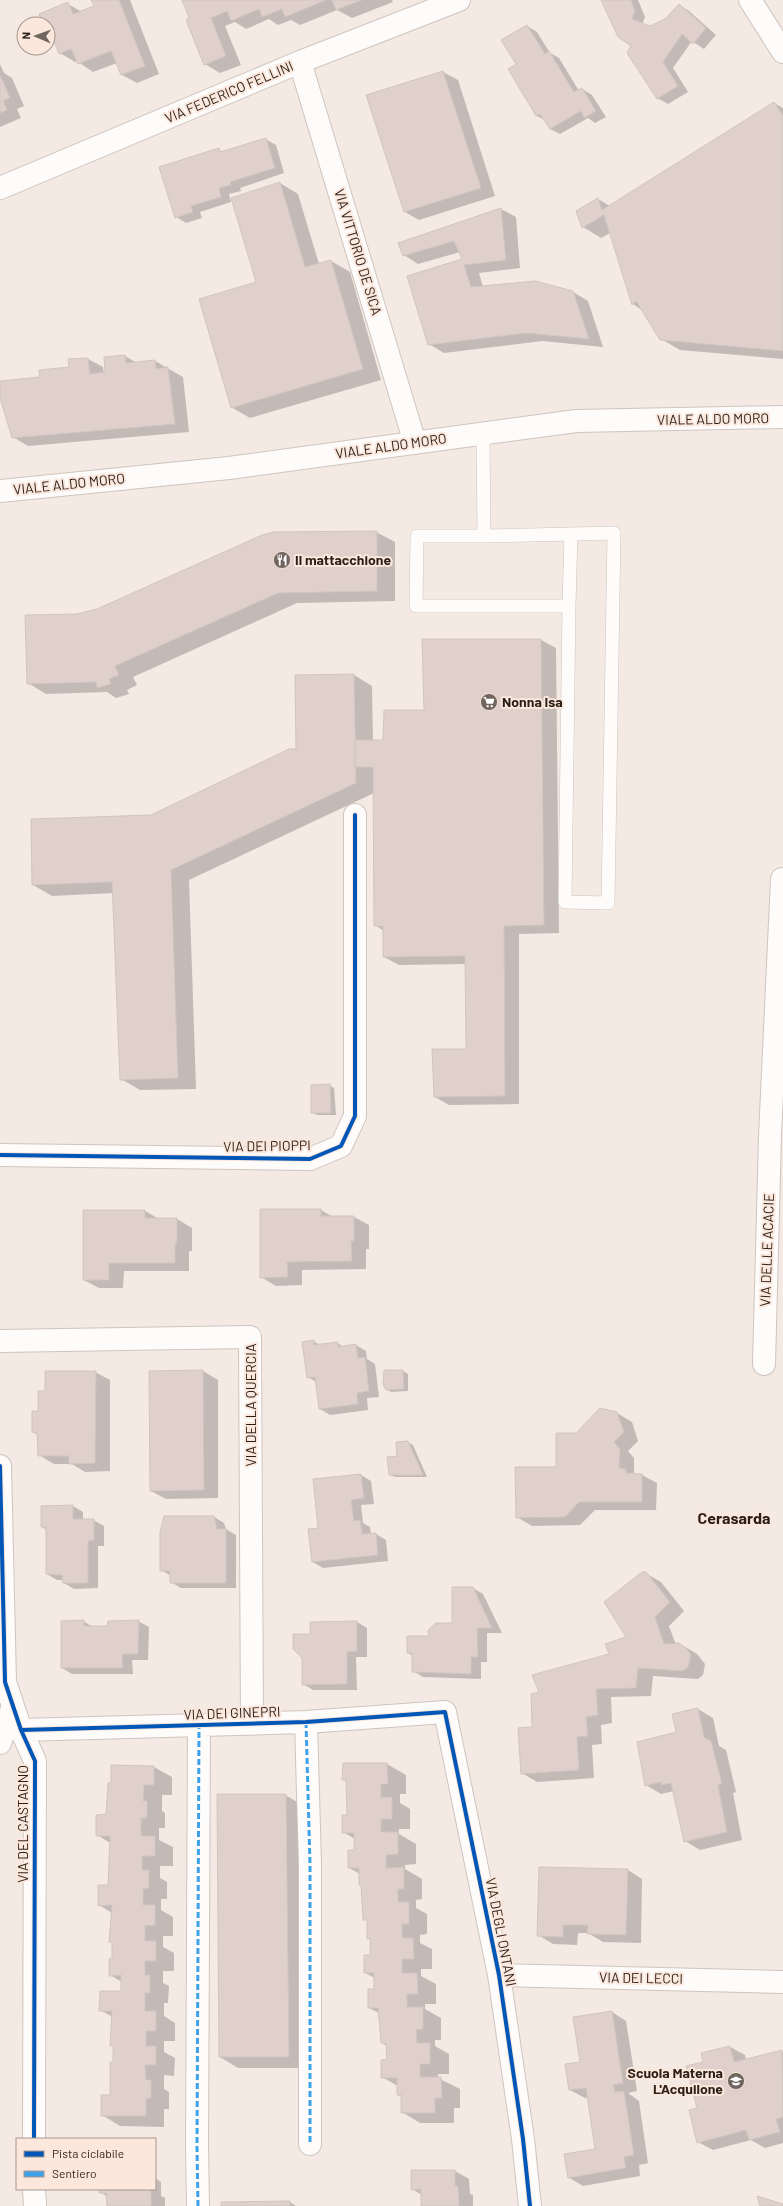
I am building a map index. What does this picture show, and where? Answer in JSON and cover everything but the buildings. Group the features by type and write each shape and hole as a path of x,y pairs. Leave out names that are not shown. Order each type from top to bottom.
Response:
{"street":[{"name":"VIA FEDERICO FELLINI","path":"0,188 300,62 459,0"},
{"path":"750,0 783,52"},
{"name":"VIA VITTORIO DE SICA","path":"300,62 415,443"},
{"name":"VIALE ALDO MORO","path":"0,491 229,468 576,421 783,417"},
{"name":"VIA DEI PIOPPI","path":"0,1154 310,1159 341,1146 355,1116 356,815"},
{"name":"VIA DELLE ACACIE","path":"764,1364 777,1136 782,879"},
{"name":"VIA DELLA QUERCIA","path":"0,1341 250,1337 252,1724"},
{"name":"VIA DEL CASTAGNO","path":"0,1466 5,1682 21,1730 34,1761 34,2138"},
{"path":"0,1743 13,1706"},
{"name":"VIA DEI GINEPRI","path":"21,1730 306,1722 445,1712"},
{"name":"VIA DEGLI ONTANI","path":"445,1712 499,1975 523,2139 530,2206"},
{"path":"306,1722 310,1864 310,2144"},
{"path":"198,2206 196,2146 199,1725"},
{"name":"VIA DEI LECCI","path":"499,1975 783,1982"},
{"path":"34,2190 35,2206"}],"lane":[{"path":"483,434 484,536"},
{"path":"569,606 416,606 418,536 614,533 608,903 565,902 571,534"}],"marked path":[{"path":"306,1722 310,1864 310,2144"},
{"path":"198,2206 199,1725"}],"cycle path":[{"path":"0,1155 310,1159 341,1146 355,1116 355,815"},
{"path":"0,1466 5,1682 21,1730 35,1761 34,2138"},
{"path":"21,1730 306,1722 445,1712 499,1975 523,2139 530,2206"}],"place":[{"name":"Il mattacchione","path":"282,560"},
{"name":"Nonna Isa","path":"489,702"},
{"name":"Scuola Materna L'Acquilone","path":"736,2081"}],"district":[{"name":"Cerasarda","path":"734,1518"}]}
